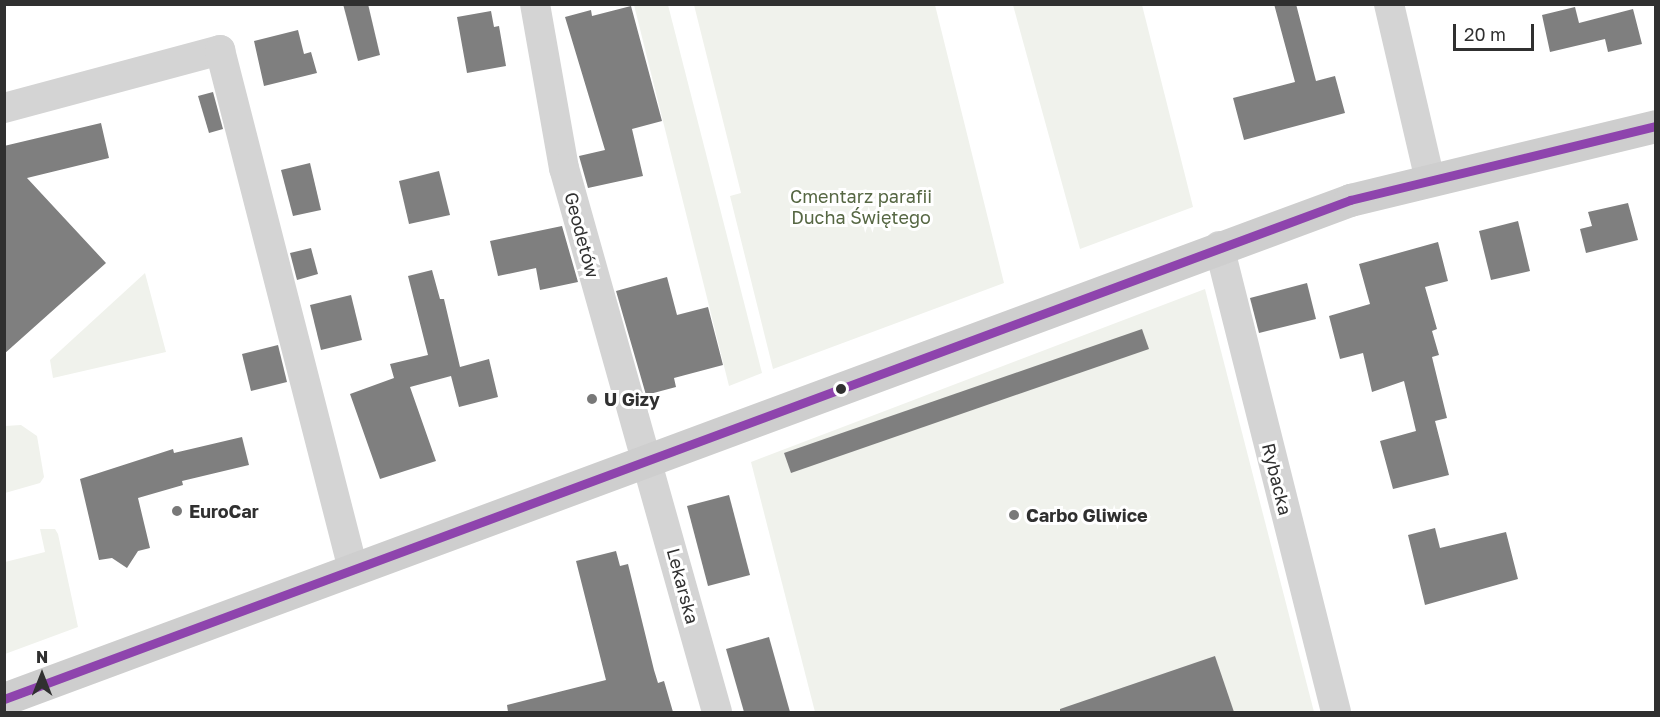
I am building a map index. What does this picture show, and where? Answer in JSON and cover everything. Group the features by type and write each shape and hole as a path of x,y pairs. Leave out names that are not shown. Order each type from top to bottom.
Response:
{"main road":[{"path":"4,699 1219,246 1350,200 1656,126"}],"street":[{"name":"Geodetów","path":"535,4 564,168 602,312 648,460"},
{"path":"1389,4 1430,180"},
{"path":"4,108 220,50 353,569"},
{"name":"Rybacka","path":"1219,246 1335,712"},
{"name":"Lekarska","path":"648,460 717,712"}],"green space":[{"path":"634,5 668,5 762,373 729,386"},
{"name":"Cmentarz parafii Ducha Świętego","path":"694,5 935,5 1004,283 773,369 730,196 741,193"},
{"path":"1013,5 1142,5 1193,207 1080,249"},
{"path":"145,273 166,352 53,378 50,360"},
{"name":"Carbo Gliwice","path":"1205,289 1314,712 815,712 751,462"},
{"path":"21,425 37,436 44,477 40,483 5,493 5,426"},
{"path":"40,529 55,529 58,534 78,627 5,654 5,562 45,552"}],"building":[{"path":"343,4 368,4 380,55 358,61"},
{"path":"1274,4 1296,4 1316,81 1335,76 1345,113 1244,140 1233,98 1295,82"},
{"path":"631,6 662,121 632,129 643,176 588,188 579,156 605,150 565,17 591,10 592,16"},
{"path":"1575,7 1579,23 1633,9 1642,44 1608,52 1605,39 1550,52 1542,15"},
{"path":"491,11 494,27 499,26 506,66 467,73 457,17"},
{"path":"298,30 304,54 311,52 317,73 264,86 254,41"},
{"path":"213,92 223,129 209,133 198,96"},
{"path":"101,123 109,158 27,178 106,263 4,354 4,146"},
{"path":"310,163 321,210 293,216 281,170"},
{"path":"439,171 450,215 409,224 399,181"},
{"path":"1628,203 1638,240 1586,253 1580,229 1592,226 1588,212"},
{"path":"1518,221 1530,271 1491,280 1479,231"},
{"path":"562,226 578,282 540,290 536,268 498,276 490,241"},
{"path":"1438,242 1448,281 1425,287 1437,329 1432,331 1439,355 1432,357 1447,418 1435,421 1449,475 1393,489 1380,441 1416,431 1404,381 1372,392 1363,353 1340,359 1329,316 1370,304 1359,264"},
{"path":"311,248 318,274 297,280 290,253"},
{"path":"432,270 440,299 444,299 460,367 489,359 498,397 459,407 451,376 410,387 436,461 380,479 350,394 394,378 390,364 428,355 408,276"},
{"path":"667,277 677,315 708,307 723,365 674,378 676,387 646,395 616,291"},
{"path":"1307,283 1316,319 1259,333 1250,298"},
{"path":"351,295 362,340 321,350 310,305"},
{"path":"1142,329 1149,349 791,473 784,453"},
{"path":"278,345 287,382 251,391 242,354"},
{"path":"242,437 249,465 182,481 183,485 138,498 150,548 138,551 127,568 112,558 99,560 80,479 173,449 174,453"},
{"path":"729,495 750,575 708,586 687,506"},
{"path":"1435,528 1440,548 1506,532 1518,579 1425,605 1408,535"},
{"path":"616,551 620,566 628,564 654,670 658,683 664,681 673,712 508,712 507,705 606,680 576,561"},
{"path":"769,637 790,712 744,712 726,649"},
{"path":"1215,656 1234,712 1060,712 1060,709"}],"transit line":[{"path":"4,699 1350,200 1656,126"}],"place":[{"name":"U Gizy","path":"592,399"},
{"name":"EuroCar","path":"177,511"},
{"name":"Carbo Gliwice","path":"1014,515"}]}
